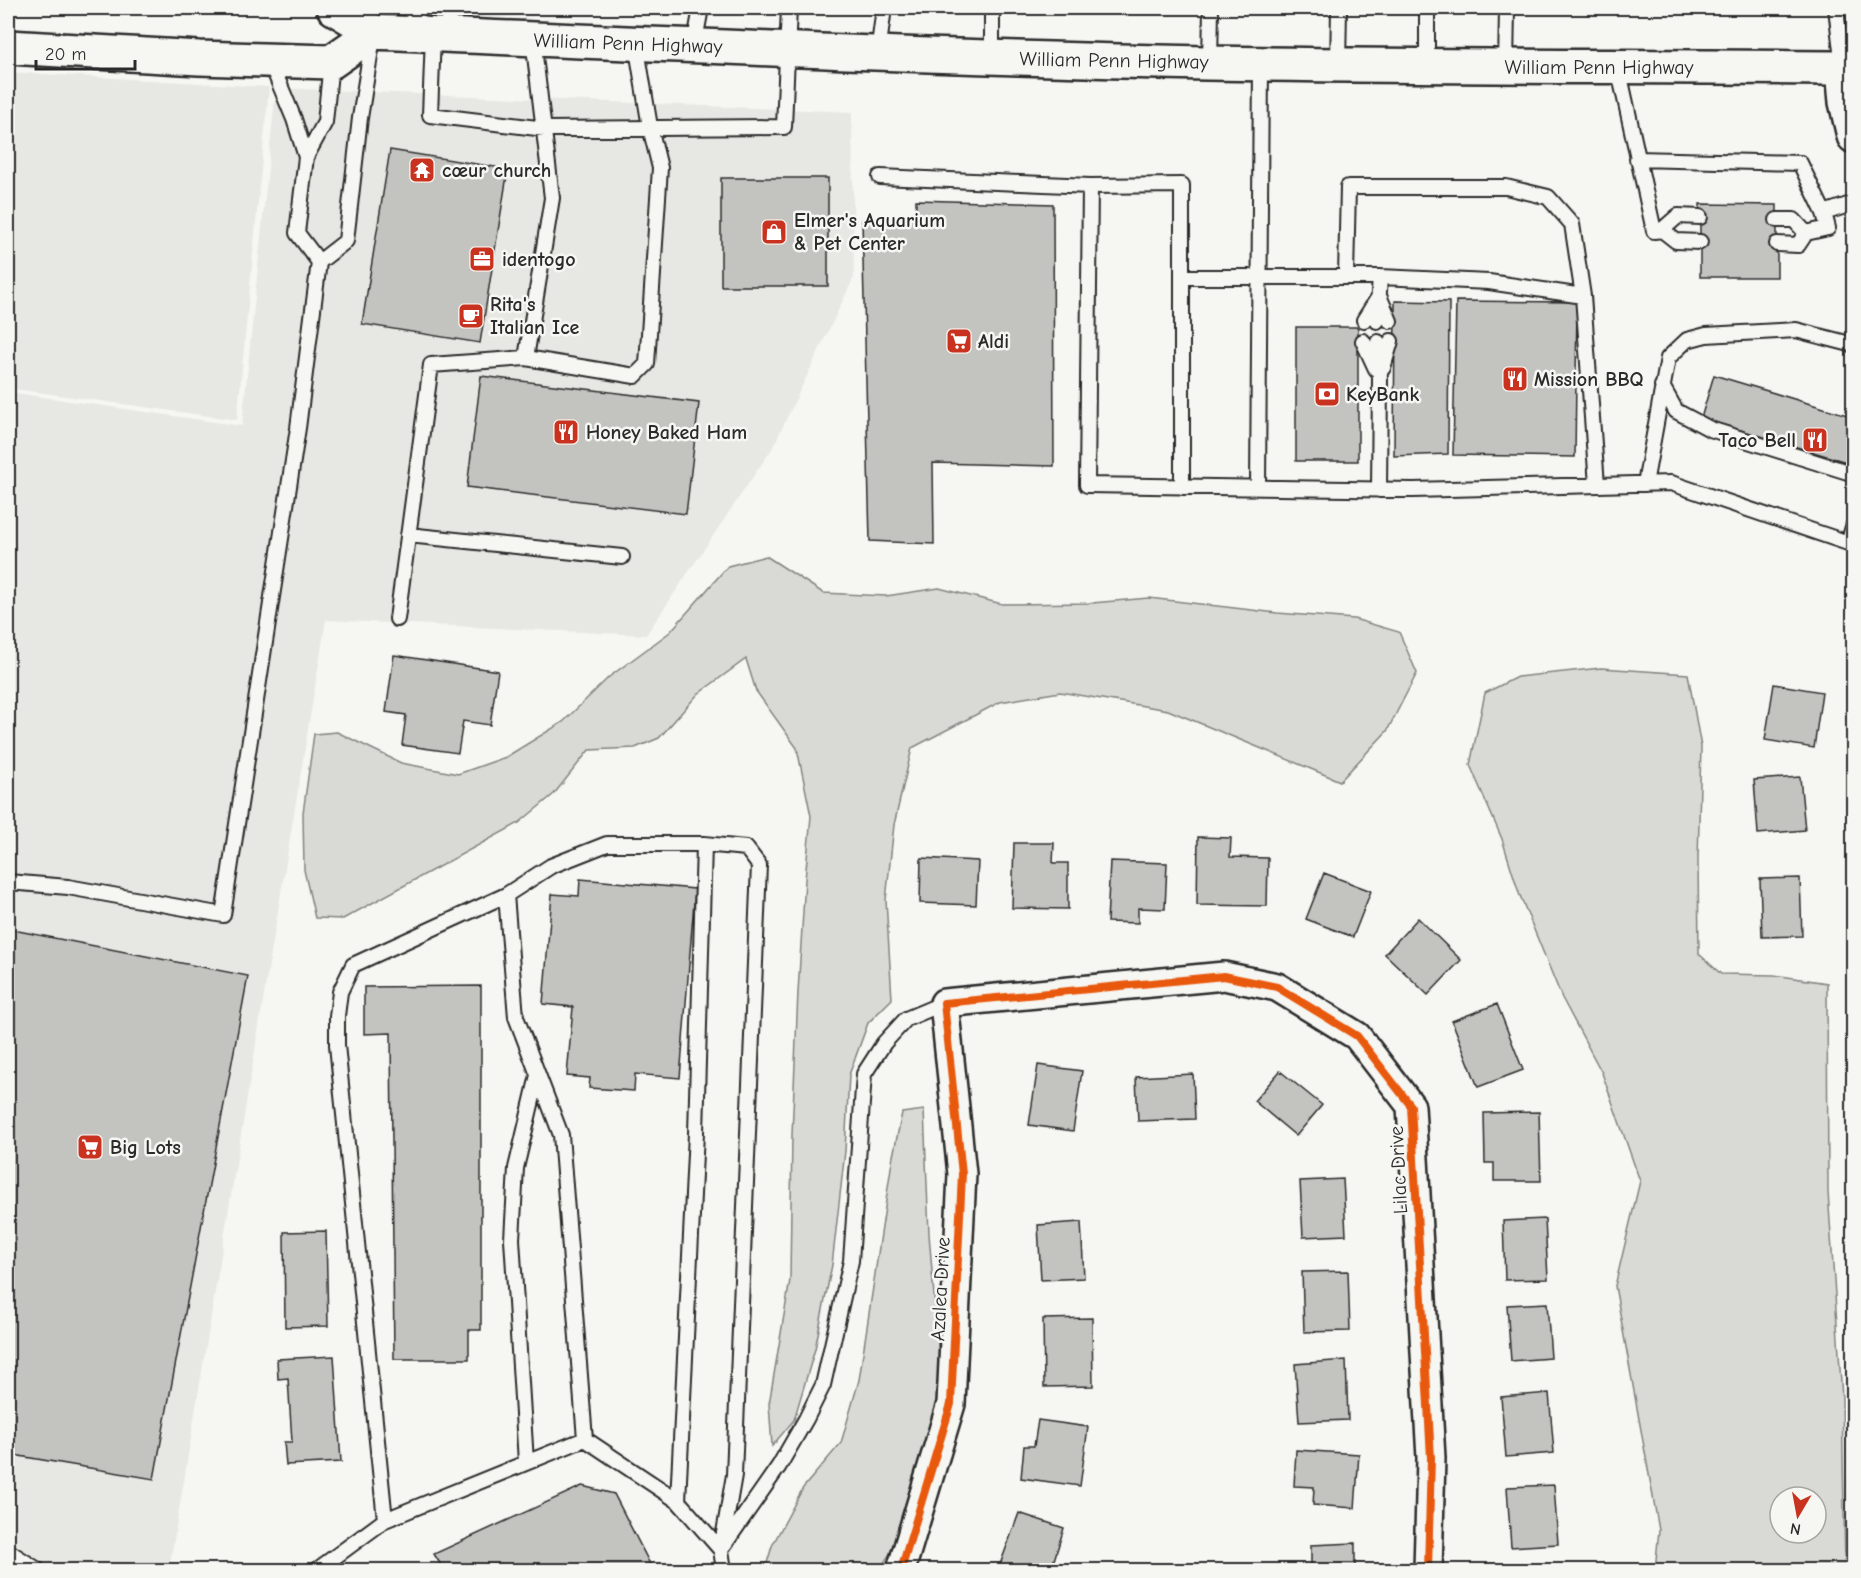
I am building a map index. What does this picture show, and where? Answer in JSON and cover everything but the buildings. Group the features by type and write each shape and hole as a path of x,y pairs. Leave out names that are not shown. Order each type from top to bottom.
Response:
{"main road":[{"name":"William Penn Highway","path":"334,8 374,32 444,26 533,39 787,50 1209,63 1848,68"},
{"path":"8,47 270,61 331,62 374,32"},
{"path":"1848,68 1846,102 1854,136"}],"street":[{"name":"Lilac Drive","path":"944,1003 1224,976 1277,987 1357,1036 1411,1106 1431,1458 1428,1570"},
{"name":"Azalea Drive","path":"901,1570 951,1404 962,1174 944,1003"}],"lane":[{"path":"408,8 444,26 430,115 545,129 784,127 789,8"},
{"path":"694,46 701,8"},
{"path":"878,53 884,8"},
{"path":"992,8 992,58"},
{"path":"1209,63 1211,8"},
{"path":"1338,64 1339,8"},
{"path":"1427,8 1427,66"},
{"path":"1506,67 1507,8"},
{"path":"1836,8 1848,68"},
{"path":"8,882 68,887 223,915 293,458 319,262 346,241 360,118 374,32"},
{"path":"526,358 552,198 533,39"},
{"path":"397,619 430,365 526,358 635,376 647,364 660,168 650,127 636,43"},
{"path":"270,61 294,119 306,157"},
{"path":"319,262 297,233 306,157 325,122 331,62"},
{"path":"1258,488 1261,63"},
{"path":"1618,67 1654,231 1662,230 1678,216 1700,217"},
{"path":"1637,159 1800,163 1824,213 1828,228 1806,233 1798,245 1777,244"},
{"path":"880,177 1090,186 1182,185 1182,487"},
{"path":"1090,186 1087,485 1378,490 1671,483 1851,544 1854,524"},
{"path":"1346,276 1348,187 1506,188 1548,197 1572,224 1583,296 1597,485"},
{"path":"1824,213 1854,203"},
{"path":"1778,220 1794,220 1806,233"},
{"path":"1662,230 1676,241 1700,242"},
{"path":"1182,277 1346,276 1489,282 1583,296"},
{"path":"1379,297 1377,321 1380,277"},
{"path":"1645,483 1668,358 1687,340 1706,335 1796,330 1854,345"},
{"path":"1363,340 1380,379"},
{"path":"1378,490 1380,379 1384,341"},
{"path":"1662,387 1676,411 1710,429 1854,474"},
{"path":"408,535 622,557"},
{"path":"384,1520 337,1045 340,992 353,965 506,895 551,866 607,844 704,844 746,848 759,865 734,1475 721,1550 724,1570"},
{"path":"678,1501 696,1133 704,844"},
{"path":"506,895 516,1017 561,1135 585,1439"},
{"path":"721,1550 779,1466 823,1385 851,1261 864,1074 884,1043 906,1019 944,1003"},
{"path":"526,1462 512,1239 516,1168 538,1075"},
{"path":"585,1439 678,1501 721,1550"},
{"path":"317,1570 384,1520 585,1439"},
{"path":"8,1551 38,1570"}],"shaded area":[{"path":"8,72 269,87 237,420 8,388"},
{"path":"276,88 852,112 854,277 773,447 646,635 326,620 169,1570 8,1570 8,392 242,426"},
{"path":"766,556 823,593 886,596 939,588 1002,604 1092,603 1149,598 1277,613 1354,619 1399,632 1417,673 1387,731 1340,781 1168,710 1060,692 1000,702 912,748 894,825 886,900 892,999 868,1023 849,1075 845,1151 832,1265 815,1349 794,1420 772,1446 769,1404 790,1280 792,1135 798,992 811,816 797,748 756,691 746,659 698,694 659,738 635,748 589,750 554,794 519,823 343,919 315,918 304,870 303,813 314,734 337,732 401,763 458,774 506,757 563,722 609,677 670,632 728,566"},
{"path":"1601,668 1688,674 1701,747 1698,859 1699,954 1721,974 1774,975 1827,983 1828,1192 1842,1398 1845,1570 1655,1570 1659,1530 1615,1286 1640,1181 1602,1073 1562,998 1519,893 1502,839 1470,765 1485,693 1517,677"},
{"path":"924,1110 929,1234 941,1382 900,1539 879,1570 765,1570 772,1546 803,1488 841,1443 859,1380 892,1161 902,1113"}],"cycle path":[{"path":"901,1570 951,1404 962,1174 944,1003 1224,976 1277,987 1357,1036 1411,1106 1431,1458 1428,1570"}],"place":[{"name":"cœur church","path":"422,170"},
{"name":"Elmer's Aquarium & Pet Center","path":"774,232"},
{"name":"identogo","path":"482,259"},
{"name":"Rita's Italian Ice","path":"471,316"},
{"name":"Aldi","path":"959,341"},
{"name":"Mission BBQ","path":"1515,379"},
{"name":"KeyBank","path":"1327,394"},
{"name":"Honey Baked Ham","path":"566,432"},
{"name":"Taco Bell","path":"1815,440"},
{"name":"Big Lots","path":"90,1147"}]}
